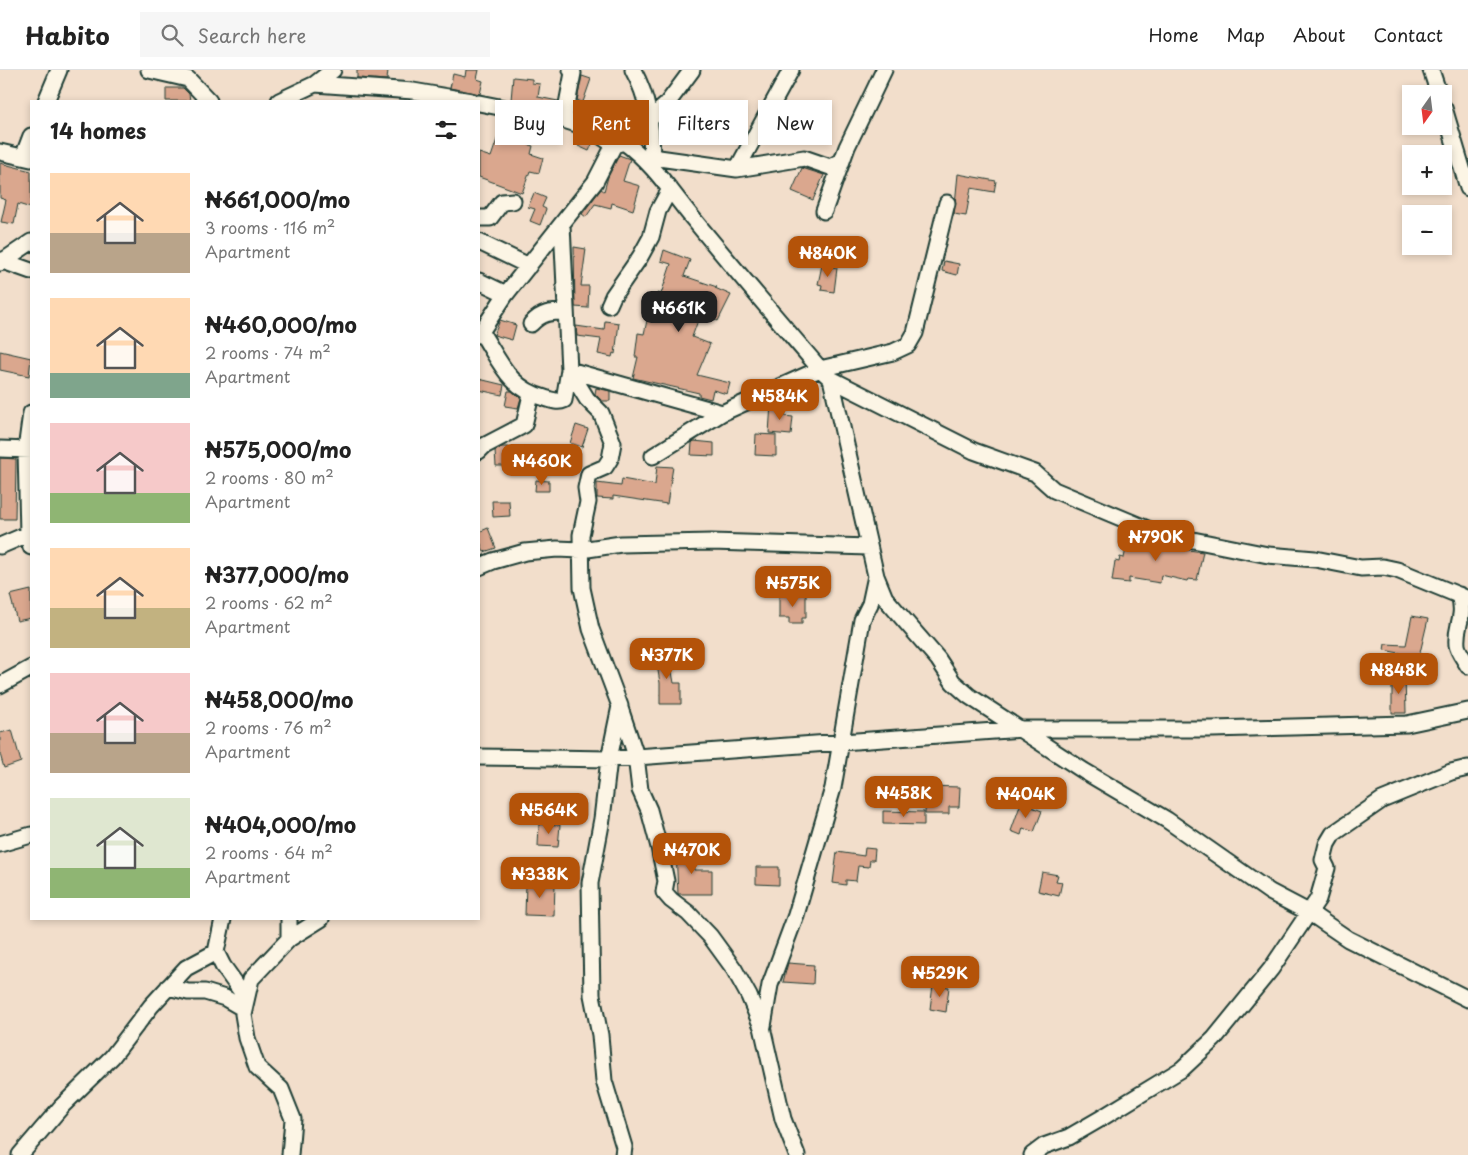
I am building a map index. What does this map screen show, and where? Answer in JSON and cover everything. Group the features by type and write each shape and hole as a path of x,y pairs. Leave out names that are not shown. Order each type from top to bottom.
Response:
{"street":[{"path":"46,100 59,70"},
{"path":"149,70 188,79 208,100"},
{"path":"281,100 315,84 333,70"},
{"path":"564,120 573,73 571,70"},
{"path":"633,70 645,96 651,119 650,158 670,189 825,374 974,451 1035,473 1054,490 1169,538 1184,538 1268,555 1315,559 1361,568 1383,567 1397,570 1465,604 1458,625 1457,647 1468,666"},
{"path":"651,119 666,105 692,70"},
{"path":"737,168 792,70"},
{"path":"824,211 865,106 884,70"},
{"path":"1430,70 1436,85"},
{"path":"315,84 459,100"},
{"path":"480,103 573,123"},
{"path":"1452,135 1468,188"},
{"path":"0,152 27,158 30,142"},
{"path":"562,225 568,370 564,400 562,402 531,395 521,389 511,379 480,333 506,294 596,182 618,145"},
{"path":"623,145 650,158 737,168 804,158 830,167 842,161"},
{"path":"609,305 612,296 640,257 650,237 658,211 670,189"},
{"path":"480,218 490,218 502,202 513,201"},
{"path":"653,456 722,413 908,345 915,333 947,203"},
{"path":"480,242 529,266"},
{"path":"1,261 30,243"},
{"path":"1,261 30,271"},
{"path":"480,281 506,294"},
{"path":"531,324 546,312 566,312"},
{"path":"568,370 722,413"},
{"path":"568,370 587,399 601,412 613,444 610,458 605,467 589,474 586,488 588,502 581,534 582,588 591,629 620,706 636,756 640,790 649,810 659,847 666,881 664,892 670,900 688,913 715,943 750,996 762,1027 783,1119 797,1155"},
{"path":"825,374 876,576 885,598 938,659 953,682 969,696 1084,771 1168,820 1270,892 1310,913 1348,939 1468,999"},
{"path":"480,450 495,440 524,426 531,395"},
{"path":"0,546 30,541 30,432"},
{"path":"480,437 495,440"},
{"path":"0,449 29,450"},
{"path":"480,567 525,552 557,549 581,550 621,544 711,542 869,547"},
{"path":"762,1027 770,985 796,915 833,788 862,620 870,604 876,576"},
{"path":"0,685 30,669"},
{"path":"620,706 609,759 602,819 590,883 592,995 600,1035 604,1081 624,1147 623,1155"},
{"path":"480,757 609,759 1022,729 1212,729 1407,724 1468,712"},
{"path":"1032,1155 1044,1146 1068,1137 1092,1124 1182,1069 1214,1039 1271,969 1310,913 1318,899 1326,874 1324,856 1327,844 1334,834 1382,800 1451,772 1468,768"},
{"path":"0,844 30,835"},
{"path":"222,920 216,952 245,1004"},
{"path":"289,920 290,939"},
{"path":"290,1155 293,1119 281,1090 256,1067 247,1038 245,1004 250,979 290,939 319,920"},
{"path":"20,1155 62,1106 112,1056 168,987 186,968 216,952"},
{"path":"168,987 188,992 205,992 245,1004"}],"building":[{"path":"357,70 388,70 387,80 357,78"},
{"path":"466,70 479,70 477,79 483,81 480,94 450,88 453,74 465,77"},
{"path":"582,76 591,79 584,100 577,100"},
{"path":"513,77 532,79 532,83 540,84 538,97 553,100 511,100"},
{"path":"166,88 183,88 189,94 190,100 166,100"},
{"path":"495,145 529,145 533,146 531,154 543,158 539,173 530,171 522,193 480,177 480,153 491,157"},
{"path":"578,145 592,145 589,151"},
{"path":"619,155 630,159 623,181 640,186 633,210 612,203 611,208 595,204 586,217 582,214 601,189 604,191 608,177"},
{"path":"0,163 30,171 30,208 18,204 14,224 1,222 6,200 0,198"},
{"path":"802,168 824,175 813,200 792,191"},
{"path":"958,174 996,181 994,192 971,188 966,216 954,214"},
{"path":"534,193 546,198 542,207 546,209 540,225 530,221 535,209 528,207"},
{"path":"574,247 586,249 581,286 589,286 588,308 575,307"},
{"path":"664,250 690,260 684,276 717,287 715,288 731,295 718,321 701,312 692,337 710,344 697,375 730,383 727,394 713,390 711,399 699,396 699,393 633,378 638,357 635,357 638,333 644,334 648,316 650,317 658,293 661,294 671,264 661,261"},
{"path":"944,261 959,264 957,275 942,271"},
{"path":"822,265 837,268 834,292 821,290 822,285 818,284"},
{"path":"500,320 516,325 512,340 494,335"},
{"path":"605,321 619,323 615,354 613,353 612,357 598,354 601,339 577,336 576,326 604,330"},
{"path":"0,351 30,358 29,376 0,370"},
{"path":"480,379 504,385 502,395 480,390"},
{"path":"596,388 610,391 610,401 602,401 595,394"},
{"path":"508,391 512,391 521,398 518,408 505,406"},
{"path":"771,404 786,405 785,416 793,417 791,435 769,433"},
{"path":"576,425 588,429 582,447 570,443"},
{"path":"756,434 776,435 776,456 755,455"},
{"path":"694,441 714,443 714,456 691,455 692,443"},
{"path":"502,447 508,447 509,466 496,466 495,451"},
{"path":"0,458 16,459 15,519 0,519"},
{"path":"657,466 673,467 667,504 613,496 613,499 597,498 597,483 621,486 622,479 655,485"},
{"path":"536,480 549,481 549,491 535,491"},
{"path":"492,501 509,501 510,516 493,517"},
{"path":"488,528 496,548 484,552 480,542 480,532"},
{"path":"1129,535 1166,547 1203,552 1197,580 1188,579 1187,581 1161,575 1160,583 1129,578 1129,583 1112,581 1115,561 1119,562 1120,557 1124,558"},
{"path":"30,590 30,618 17,621 10,595"},
{"path":"806,594 806,618 802,618 802,624 789,624 789,618 779,618 779,595"},
{"path":"1412,616 1428,619 1419,657 1384,650 1385,644 1406,645"},
{"path":"668,650 674,683 681,683 681,704 660,704 660,683 655,652"},
{"path":"1392,676 1405,676 1406,713 1392,713"},
{"path":"12,730 21,762 4,768 0,754 0,733"},
{"path":"926,786 960,787 959,807 949,807 949,814 925,814"},
{"path":"1021,803 1042,811 1034,832 1023,828 1021,835 1011,831"},
{"path":"883,811 924,812 924,825 883,824"},
{"path":"539,824 560,825 558,847 538,846"},
{"path":"865,848 875,849 874,860 870,860 869,867 858,866 856,881 846,880 846,885 833,883 837,852 864,856"},
{"path":"693,849 694,870 712,870 712,894 678,894 676,850"},
{"path":"756,867 779,867 779,885 756,884"},
{"path":"1042,872 1058,875 1056,881 1062,882 1059,896 1038,891"},
{"path":"526,883 555,884 554,916 525,915"},
{"path":"788,963 814,965 813,984 783,982"},
{"path":"933,985 949,987 946,1012 930,1009"}]}
